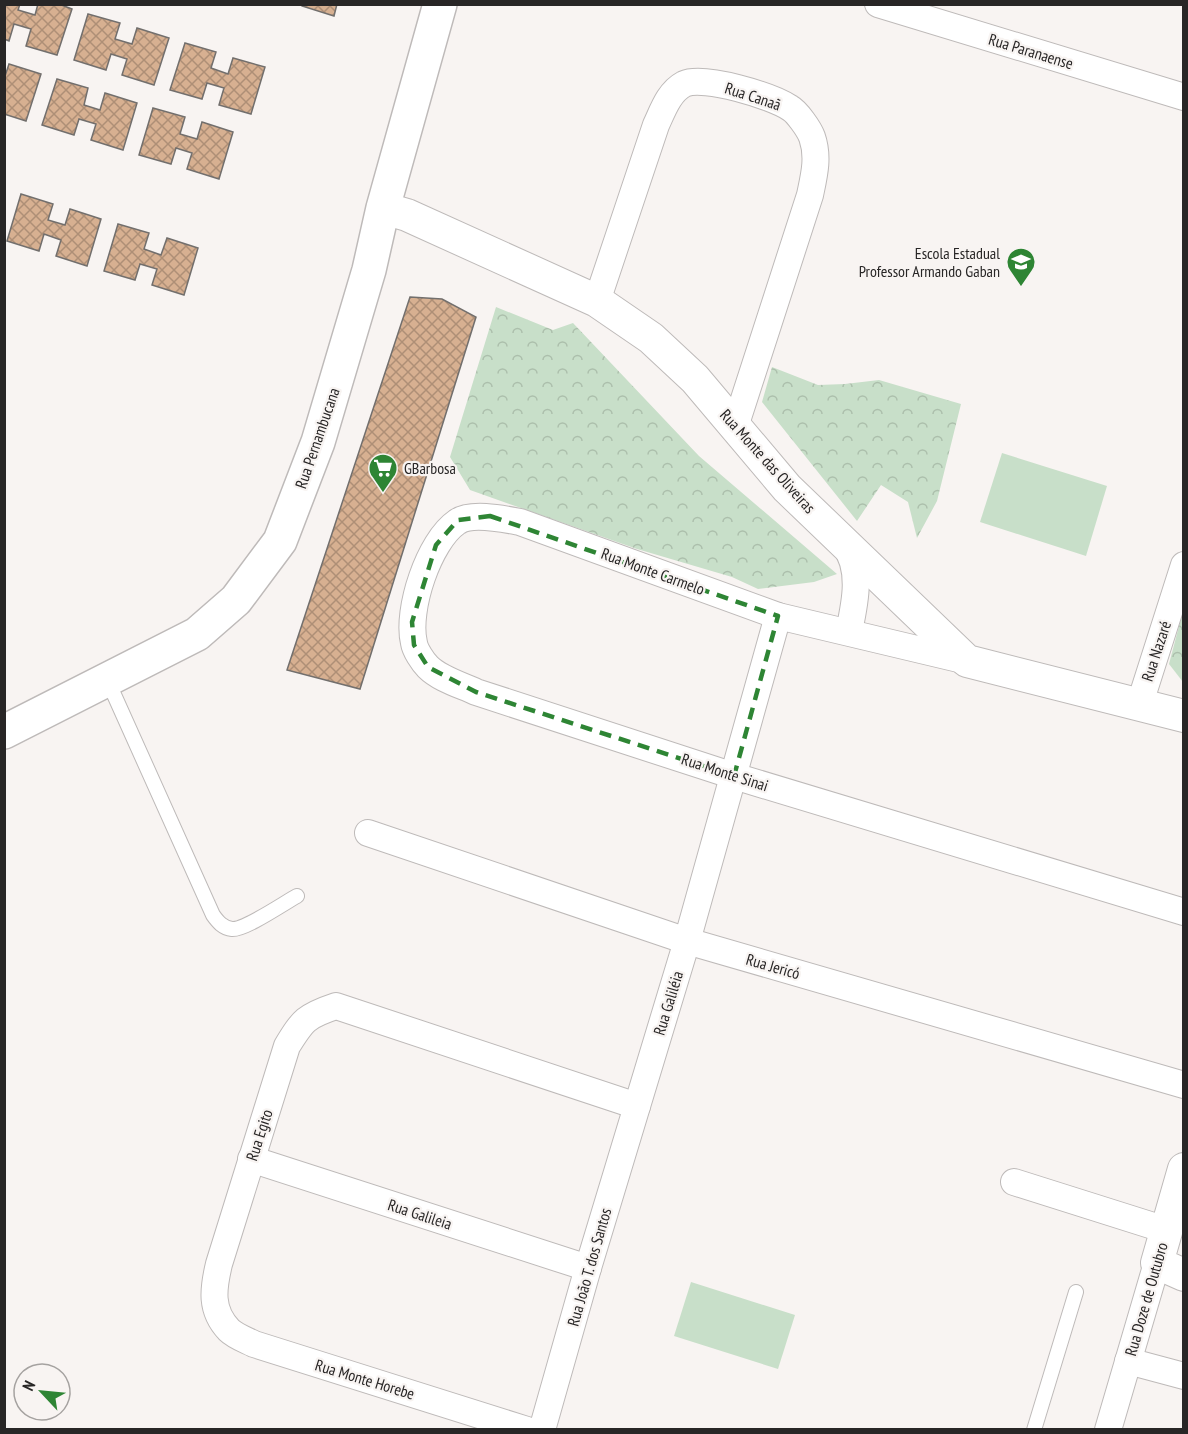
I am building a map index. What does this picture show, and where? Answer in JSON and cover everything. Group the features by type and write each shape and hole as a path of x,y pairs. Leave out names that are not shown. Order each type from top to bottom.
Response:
{"main road":[{"name":"Rua Pernambucana","path":"4,732 197,634 236,600 280,542 318,442 369,270 382,208 440,4"}],"street":[{"name":"Rua Paranaense","path":"878,4 1184,97"},
{"name":"Rua Canaã","path":"597,301 656,125 669,97 685,84 707,82 738,88 791,108 811,135 816,153 815,167 810,195 735,427"},
{"name":"Rua Monte das Oliveiras","path":"382,208 407,215 597,301 651,338 695,379 787,488 967,661"},
{"name":"Rua Monte Carmelo","path":"458,520 490,516 520,522 778,616 967,661"},
{"name":"Rua Monte Sinai","path":"458,520 436,545 417,594 412,622 414,645 428,667 450,681 476,692 734,776 1184,912"},
{"path":"825,524 846,546 854,565 856,582 849,632"},
{"name":"Rua Nazaré","path":"1140,703 1184,565"},
{"name":"Rua Galiléia","path":"637,1106 687,941 778,616"},
{"path":"967,661 1184,716"},
{"name":"Rua Jericó","path":"368,833 687,941 1184,1085"},
{"name":"Rua Egito","path":"215,1310 213,1289 219,1264 287,1046 298,1028 313,1014 336,1006 357,1011 637,1106"},
{"name":"Rua João T. dos Santos","path":"542,1430 637,1106"},
{"name":"Rua Galileia","path":"251,1159 588,1268"},
{"name":"Rua Doze de Outubro","path":"1108,1430 1128,1360 1170,1269 1174,1218 1184,1169"},
{"path":"1014,1182 1174,1218"},
{"name":"Rua Monte Horebe","path":"215,1310 230,1332 254,1344 527,1430"},
{"path":"1128,1360 1184,1376"}],"lane":[{"path":"107,679 218,922 224,927 240,929 297,896"},
{"path":"1034,1430 1076,1292"}],"highlighted area":[{"path":"490,516 778,616 734,776 476,692 428,667 414,645 412,622 436,545 458,520"}],"green space":[{"path":"496,307 553,330 573,323 699,456 837,574 814,582 758,589 732,577 637,549 470,490 450,457"},
{"path":"772,367 818,385 879,380 961,404 937,501 917,538 908,502 881,485 857,521 762,402"},
{"path":"1002,453 1107,486 1086,556 980,522"},
{"path":"1183,611 1183,682 1169,664"},
{"path":"691,1282 795,1315 778,1369 674,1336"}],"building":[{"path":"4,4 20,4 18,10 35,15 38,4 59,4 72,9 57,55 26,46 31,29 14,24 9,41 4,39"},
{"path":"302,4 337,4 334,16 302,6"},
{"path":"88,14 120,23 115,39 132,44 137,28 169,38 154,85 122,75 127,59 111,54 106,70 74,60"},
{"path":"185,43 216,52 211,68 228,74 233,58 265,67 251,114 219,105 224,88 207,83 202,99 170,90"},
{"path":"9,64 41,74 26,121 4,114 4,79"},
{"path":"57,79 88,88 84,105 100,110 105,93 137,103 123,150 91,140 96,124 79,119 74,135 42,125"},
{"path":"153,108 185,117 180,134 197,139 202,122 233,132 219,179 187,169 192,153 176,148 171,164 139,155"},
{"path":"21,194 53,204 48,220 65,225 70,209 101,219 87,266 56,256 61,240 44,234 39,251 7,241"},
{"path":"118,224 149,233 144,249 161,255 167,238 198,248 184,295 152,285 157,269 140,264 135,280 104,271"},
{"name":"GBarbosa","path":"410,297 442,299 476,317 360,689 287,670"}],"place":[{"name":"Escola Estadual Professor Armando Gaban","path":"1021,288"},
{"name":"GBarbosa","path":"383,494"}]}
